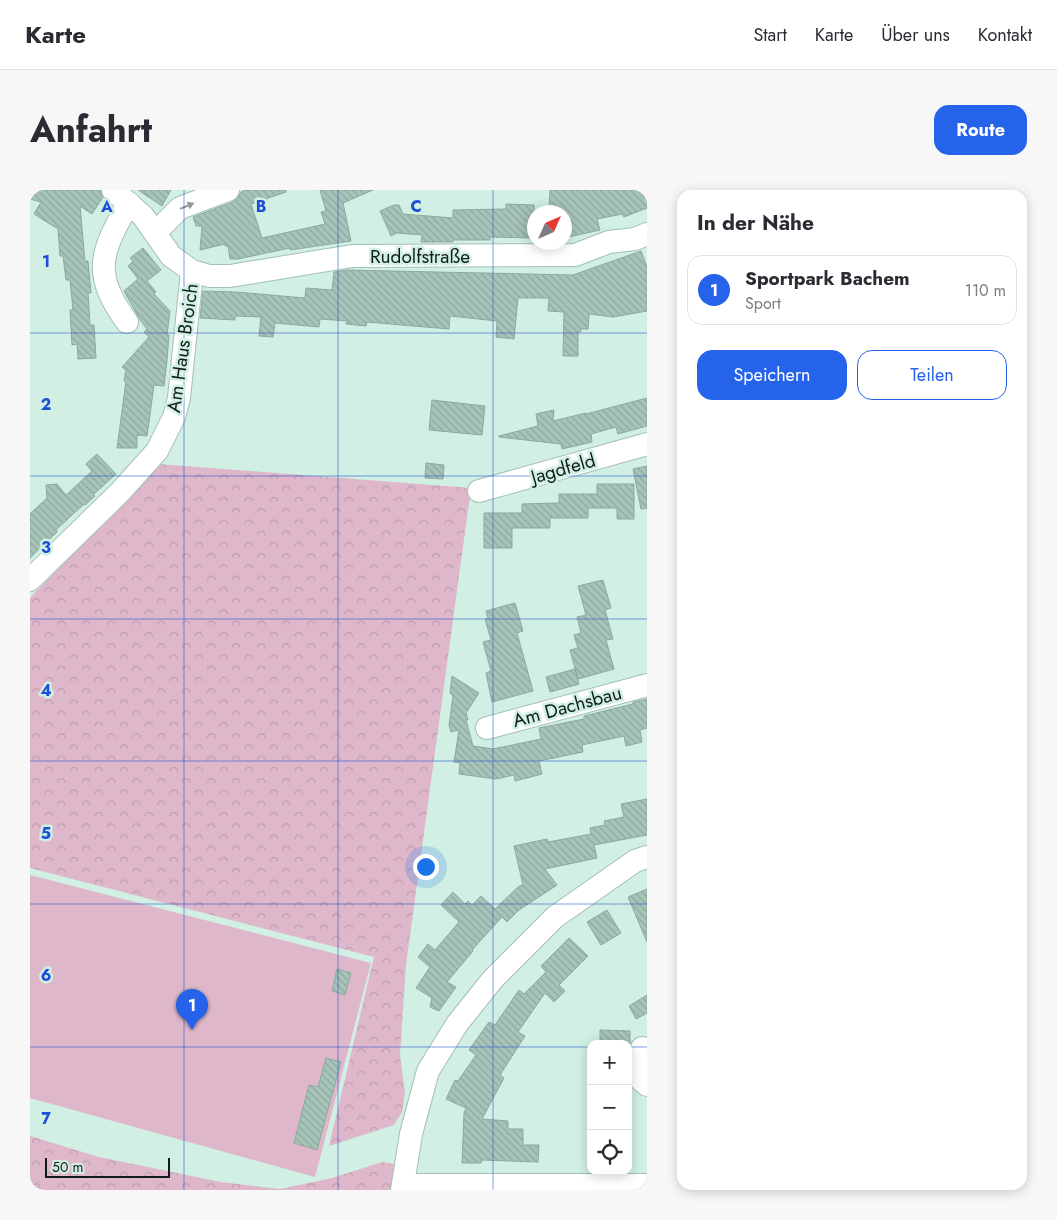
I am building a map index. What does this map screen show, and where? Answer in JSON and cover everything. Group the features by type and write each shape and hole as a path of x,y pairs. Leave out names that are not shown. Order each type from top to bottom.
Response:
{"street":[{"path":"155,233 180,208 228,190"},
{"path":"126,322 108,292 103,258 115,226 121,197 143,216 171,256 192,271"},
{"name":"Rudolfstraße","path":"192,271 209,276 230,276 352,256 575,255 609,242 635,239 647,234"},
{"name":"Am Haus Broich","path":"30,580 137,475 166,436 174,417 178,398 192,271"},
{"name":"Jagdfeld","path":"479,491 647,444"},
{"name":"Am Dachsbau","path":"487,728 647,684"},
{"path":"647,857 634,861 555,917 493,979 457,1024 428,1071 411,1134 402,1187 647,1185"},
{"path":"642,1048 641,1080 647,1085"}],"green space":[{"path":"158,464 471,488 406,965 400,1055 405,1093 402,1112 394,1125 329,1146 374,957 30,868 30,598"},
{"path":"30,875 371,963 315,1177 30,1098"},
{"path":"30,1136 99,1157 221,1182 280,1189 332,1178 382,1162 394,1164 395,1182 393,1190 30,1190"}],"building":[{"path":"30,190 100,190 103,197 92,214 80,206 85,261 88,261 91,293 88,293 90,325 94,325 96,358 78,359 77,344 72,345 70,310 73,310 70,280 66,280 63,256 60,256 58,229 34,214 41,202 30,199"},
{"path":"138,190 171,190 162,206"},
{"path":"246,190 286,190 286,192 251,204 262,238 325,224 321,212 326,211 320,190 373,190 343,203 351,241 290,250 290,248 238,259 230,259 228,246 225,246 225,244 200,250 202,226 196,226 193,217 233,202 241,192"},
{"path":"550,190 647,190 647,208 624,217 622,214 597,219 600,230 572,236 572,205 549,205"},
{"path":"506,204 534,205 527,205 527,238 490,237 490,240 421,242 422,235 397,233 391,236 380,211 394,205 399,205 403,214 453,218 453,210 506,209"},
{"path":"143,248 161,270 147,281 156,292 154,294 170,311 164,386 154,385 147,436 137,435 137,448 117,448 126,381 124,381 126,370 122,367 149,337 144,332 147,329 124,291 138,279 128,266 133,261 130,258"},
{"path":"641,251 647,267 647,311 613,317 589,314 588,329 578,331 578,356 563,356 564,312 548,311 549,298 518,298 514,339 496,337 497,321 450,316 449,329 367,322 366,326 346,324 347,321 320,319 319,327 275,323 273,337 259,336 261,317 235,316 235,320 200,318 203,291 305,298 306,288 332,290 334,272 346,270 573,275"},
{"path":"647,398 647,426 618,434 616,427 591,434 592,442 562,449 561,444 499,437 538,426 536,414 554,410 553,421"},
{"path":"432,400 485,406 482,435 429,430"},
{"path":"97,454 116,474 93,495 95,496 56,530 57,532 30,558 30,514 47,498 46,485 57,484 66,495 92,471 86,464"},
{"path":"426,463 444,465 443,479 425,478"},
{"path":"647,466 647,508 641,509 633,469"},
{"path":"597,484 634,484 634,519 617,519 617,508 588,508 588,518 550,518 550,528 512,528 512,548 484,548 484,513 522,513 522,504 559,503 559,494 597,494"},
{"path":"603,580 611,608 605,610 613,639 606,640 614,669 578,679 570,650 578,648 574,635 581,633 577,617 586,615 578,586"},
{"path":"515,603 523,631 517,633 533,691 492,702 486,673 491,671 483,642 491,640 485,619 488,619 486,611"},
{"path":"575,669 579,684 550,692 546,677"},
{"path":"452,676 479,693 466,713 473,746 493,749 541,739 539,728 584,719 584,716 647,699 647,728 640,730 642,742 626,746 624,736 582,745 583,752 539,761 542,774 515,781 514,775 496,779 459,774 460,763 454,762 459,730 451,732 449,725 453,696 450,693"},
{"path":"647,799 647,835 594,845 597,858 545,869 557,885 519,910 507,922 502,917 472,950 447,982 456,987 439,1011 430,1007 432,998 416,988 430,967 418,957 428,944 435,950 459,922 441,905 453,892 465,904 468,901 472,905 481,896 495,909 519,886 523,885 514,846 547,839 548,842 591,834 590,828 605,825 604,821 624,817 621,804"},
{"path":"647,889 647,942 628,897"},
{"path":"607,910 621,933 601,945 587,922"},
{"path":"569,938 588,956 559,985 565,991 554,1002 545,993 518,1032 525,1036 500,1075 504,1078 482,1119 508,1121 508,1129 523,1129 523,1145 539,1145 538,1162 482,1160 481,1163 462,1163 464,1113 466,1108 446,1099 455,1080 458,1081 476,1055 469,1050 489,1022 495,1025 519,990 524,994 546,972 541,966"},
{"path":"337,969 351,973 345,995 332,991"},
{"path":"647,995 647,1013 636,1019 629,1006"},
{"path":"600,1030 630,1031 630,1040 600,1040"},
{"path":"326,1058 341,1062 317,1150 294,1143 309,1085 318,1087"}],"place":[{"name":"Sportpark Bachem","path":"192,1030"}]}
